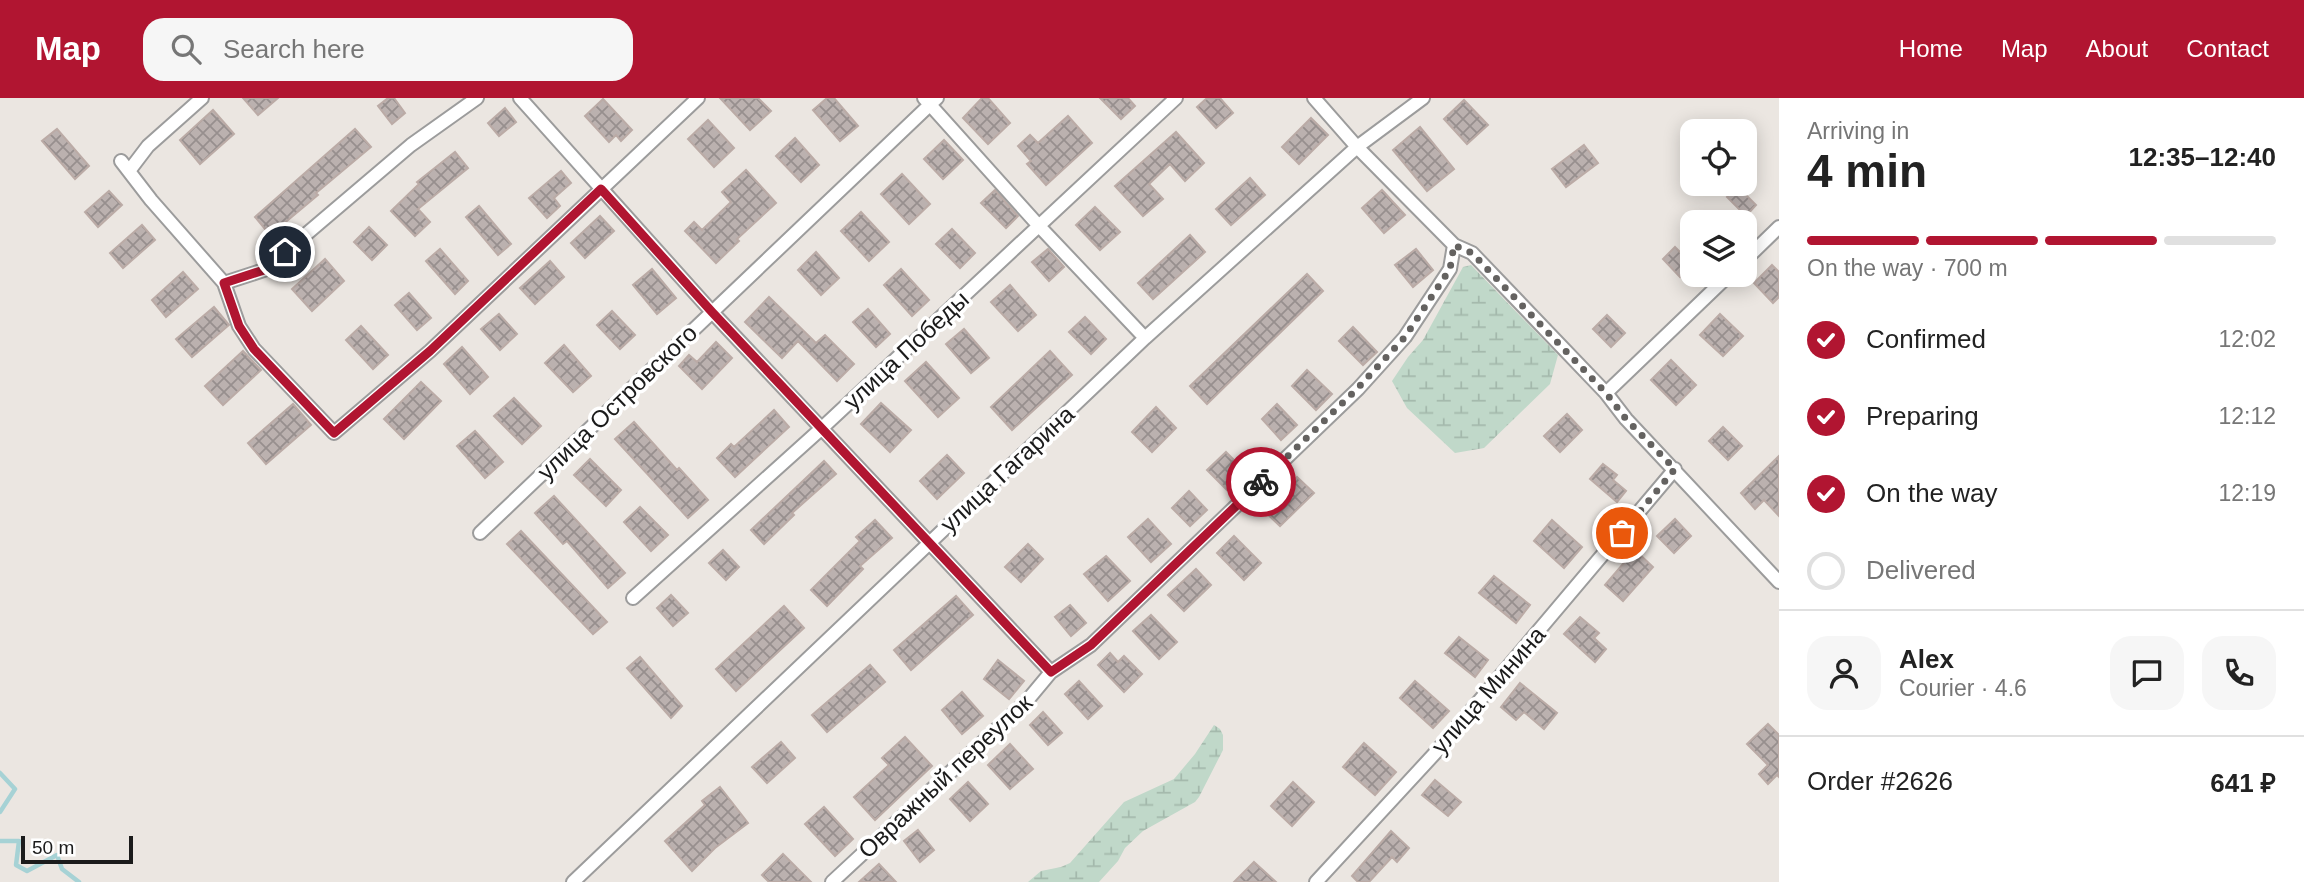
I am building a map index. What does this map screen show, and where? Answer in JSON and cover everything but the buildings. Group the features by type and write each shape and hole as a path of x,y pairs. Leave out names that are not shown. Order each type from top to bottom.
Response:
{"street":[{"path":"202,98 125,166 151,200 224,283 239,326 254,349 334,433 430,351 698,98"},
{"path":"224,283 264,270 411,145 477,98"},
{"path":"520,98 712,312 1051,672"},
{"name":"улица Победы","path":"633,598 822,428 1176,98"},
{"path":"1314,98 1454,245 1472,253 1606,393 1626,419 1776,574"},
{"name":"улица Гагарина","path":"573,882 1145,338 1357,146 1423,98"},
{"path":"930,100 1039,226 1145,338"},
{"name":"улица Островского","path":"480,533 930,100"},
{"path":"1757,248 1779,227"},
{"name":"Овражный переулок","path":"832,882 1027,702 1051,672 1091,645 1357,389 1405,337 1450,269 1454,245"},
{"path":"1606,393 1716,287"},
{"name":"улица Минина","path":"1316,882 1437,751 1675,469"}],"green space":[{"path":"1471,265 1558,355 1550,384 1484,448 1455,453 1407,408 1392,381 1423,340 1463,267"},
{"path":"1214,725 1223,735 1223,750 1195,802 1143,831 1125,848 1118,861 1099,882 1028,882 1041,871 1070,863 1124,802 1174,779"}],"waterway":[{"path":"0,773 15,789 0,812"},
{"path":"0,841 19,841 16,865 27,871 57,855 62,869 79,882"}],"way so far":[{"path":"1261,482 1357,389 1405,337 1450,269 1454,245 1472,253 1675,469 1622,533"}],"route":[{"path":"285,252 264,270 224,283 239,326 254,349 334,433 430,351 601,189 712,312 1051,672 1091,645 1261,482"}]}
